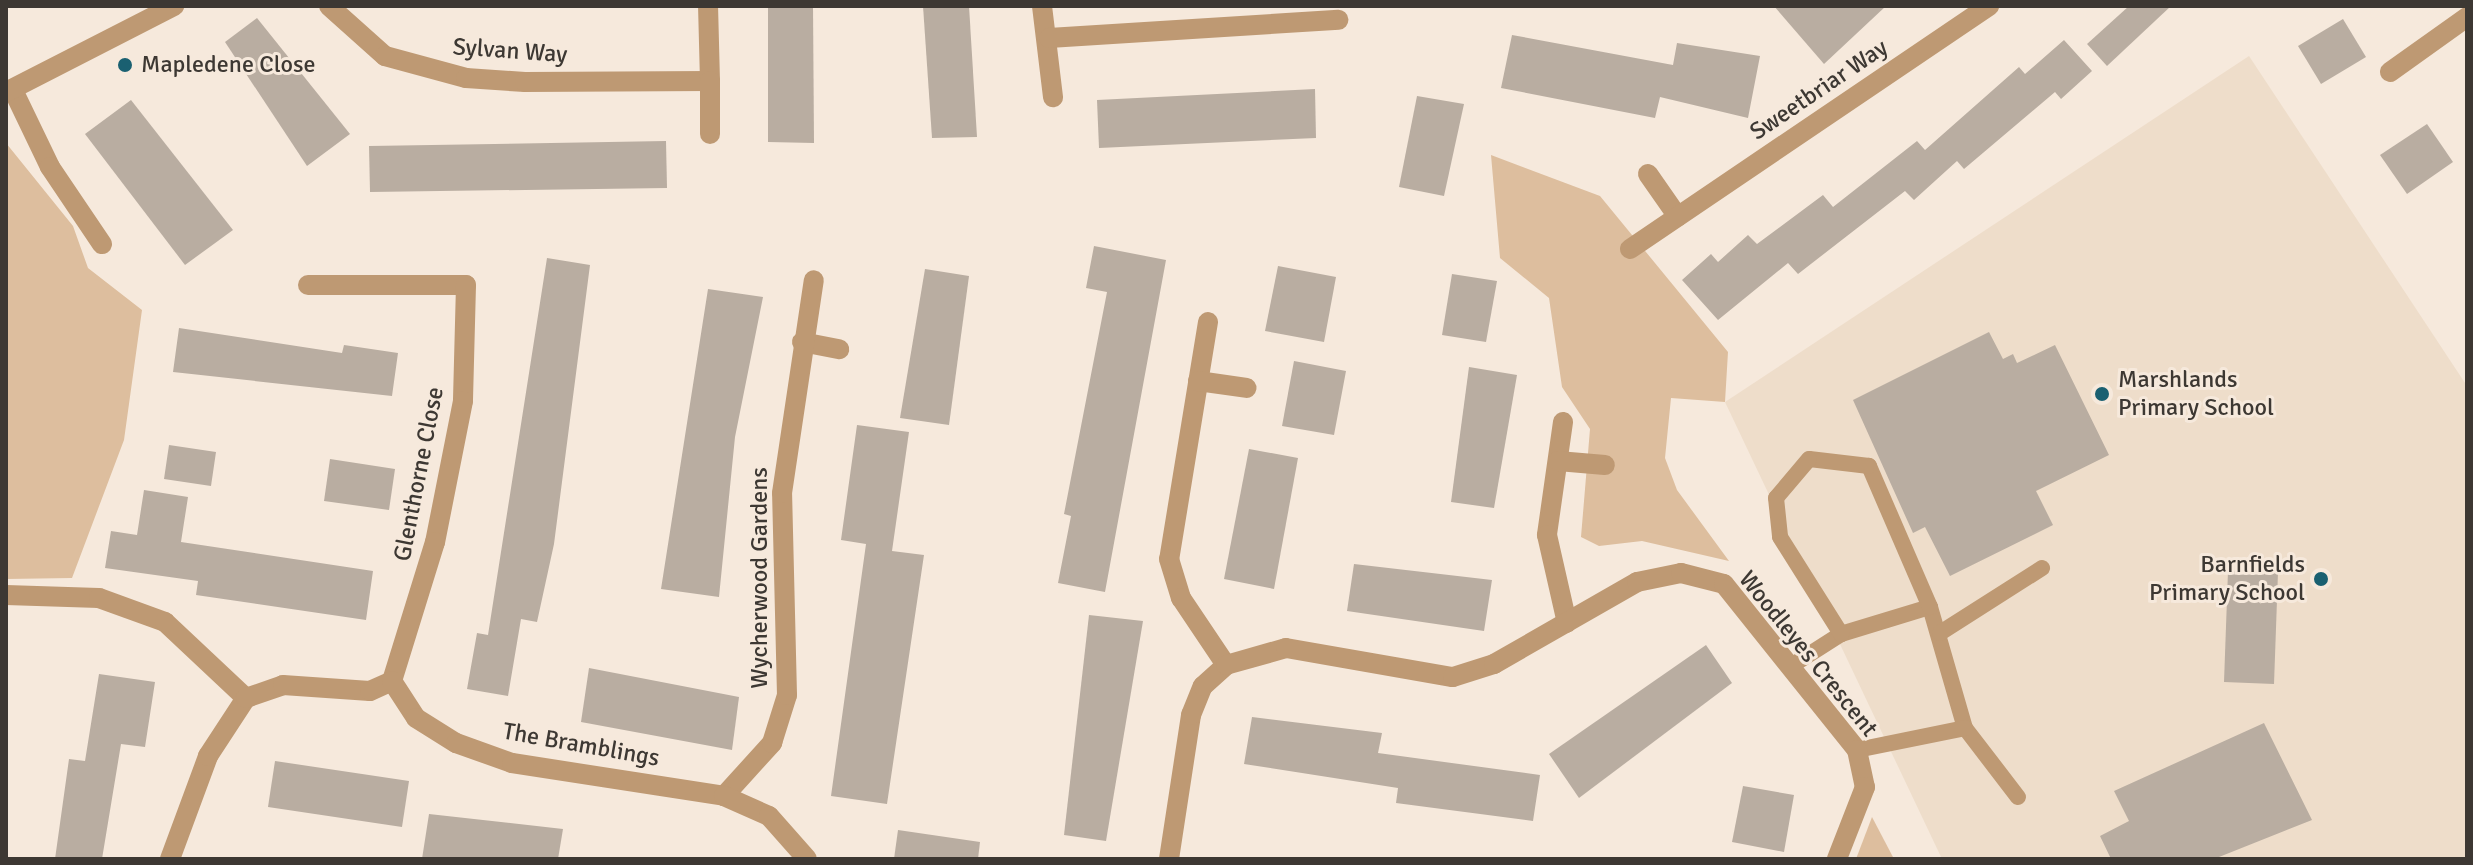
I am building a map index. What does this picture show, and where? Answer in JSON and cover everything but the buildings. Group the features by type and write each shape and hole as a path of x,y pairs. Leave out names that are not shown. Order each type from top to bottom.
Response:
{"street":[{"path":"102,244 50,167 10,91 174,6"},
{"name":"Sylvan Way","path":"329,6 385,56 420,69 525,82 710,81"},
{"path":"708,6 710,134"},
{"path":"1042,6 1049,38 1053,97"},
{"name":"Sweetbriar Way","path":"1630,249 1989,6"},
{"path":"2390,72 2467,17"},
{"path":"1049,38 1338,20"},
{"path":"1648,174 1678,217"},
{"name":"Wycherwood Gardens","path":"724,796 772,743 787,695 782,493 802,342 814,280"},
{"name":"Glenthorne Close","path":"308,285 466,285 463,401 432,557 392,681"},
{"path":"1169,859 1191,715 1203,686 1226,665 1181,598 1169,559 1208,322"},
{"path":"802,342 839,349"},
{"path":"1198,381 1247,388"},
{"path":"1563,422 1547,535 1567,623"},
{"path":"1558,461 1605,465"},
{"name":"Woodleyes Crescent","path":"1226,665 1286,648 1453,677 1494,664 1637,582 1681,573 1724,584 1857,750 1865,787 1837,859"},
{"path":"6,595 99,598 165,622 246,698"},
{"path":"170,859 208,756 246,698 283,685 370,691 392,681"},
{"name":"The Bramblings","path":"392,681 416,718 512,763 724,796 769,816 807,859"}],"lane":[{"path":"1841,634 1780,537 1776,498 1809,459 1869,466 1940,633 1965,728 2018,797"},
{"path":"1940,633 2042,568"},
{"path":"1791,666 1841,634 1930,607"},
{"path":"1857,750 1965,728"}],"shaded area":[{"name":"Marshlands Primary School","path":"2249,56 2467,386 2467,859 1942,859 1725,402"},
{"path":"6,143 73,226 88,268 142,310 124,440 72,578 6,579"},
{"path":"1491,155 1600,196 1728,352 1725,402 1671,398 1665,458 1677,490 1729,561 1642,541 1599,546 1581,537 1590,429 1562,387 1549,298 1500,258"},
{"path":"1872,817 1894,859 1856,859"}],"place":[{"name":"Mapledene Close","path":"125,65"},
{"name":"Marshlands Primary School","path":"2102,394"},
{"name":"Barnfields Primary School","path":"2321,579"}]}
